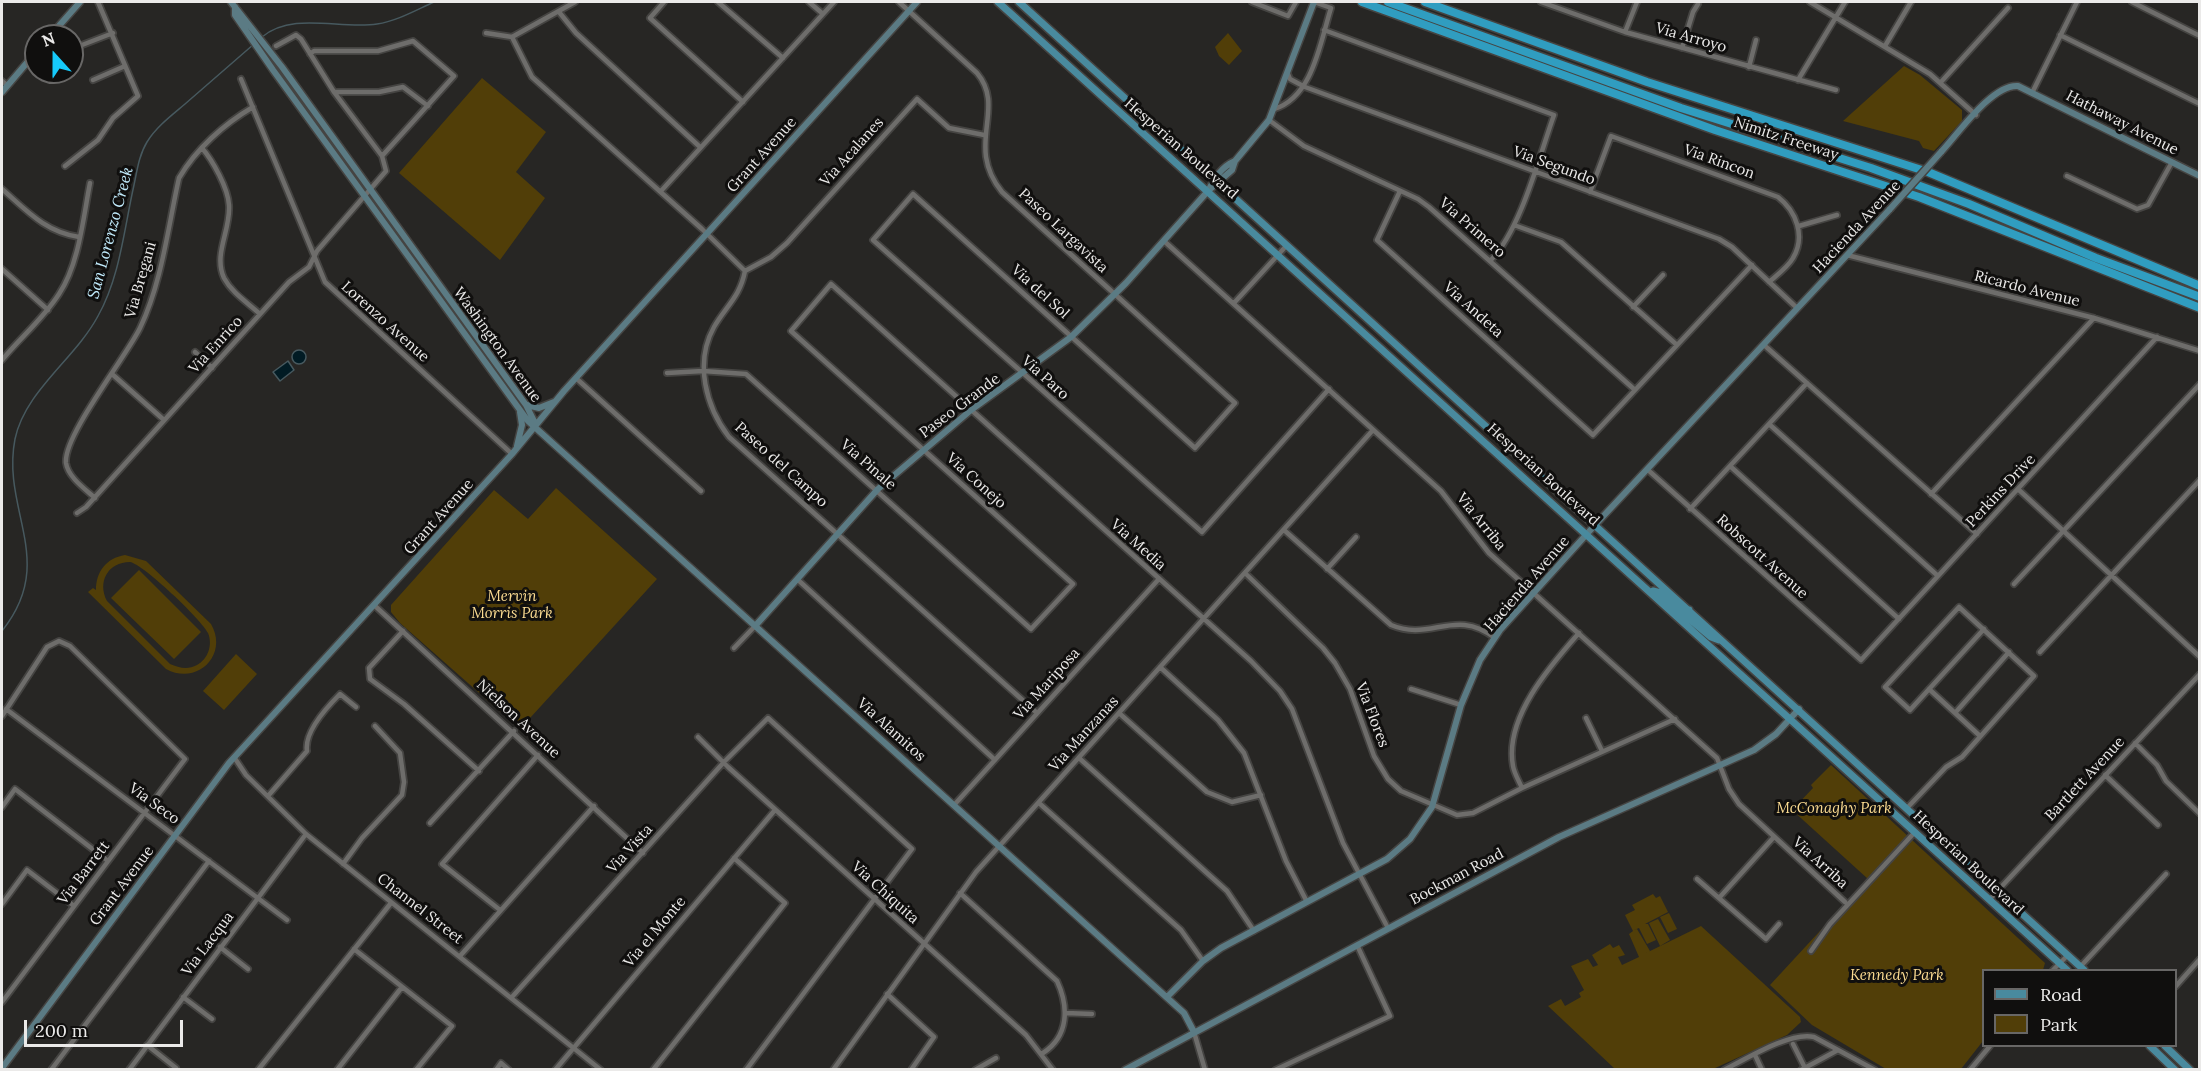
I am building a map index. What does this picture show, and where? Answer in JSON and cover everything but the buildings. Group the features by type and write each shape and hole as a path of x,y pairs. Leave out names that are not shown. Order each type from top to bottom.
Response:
{"highway":[{"name":"Nimitz Freeway","path":"1362,2 1715,130 1919,197 2199,308"},
{"path":"1388,2 1681,108 1970,204 2096,258 2199,297"},
{"name":"Nimitz Freeway","path":"1425,2 1647,82 1919,169 2199,286"},
{"path":"1824,154 1842,171"}],"main road":[{"name":"Hesperian Boulevard","path":"998,2 1279,253 1791,718 1988,901 2066,969"},
{"name":"Hesperian Boulevard","path":"1019,2 1799,709 2082,969"},
{"path":"1504,458 1528,464"},
{"path":"1648,589 1661,593 1680,611 1689,610"},
{"path":"1679,617 1685,615 1711,637 1724,642"},
{"path":"1865,786 1876,791 1887,790"},
{"path":"2151,1047 2175,1070"},
{"path":"2166,1047 2190,1070"}],"street":[{"path":"61,24 80,2"},
{"path":"65,166 98,140 113,118 138,96 98,2"},
{"path":"486,33 512,37 575,2"},
{"path":"664,2 650,18 743,102"},
{"path":"718,2 783,58"},
{"path":"809,2 823,14"},
{"path":"661,191 834,2"},
{"name":"Paseo Largavista","path":"899,2 982,79 989,98 984,135 987,164 997,185 1114,295 1235,403 1195,448"},
{"name":"Grant Avenue","path":"2,1068 234,757 514,452 557,400 917,2"},
{"path":"1252,2 1288,16 1296,2"},
{"path":"1274,110 1287,105 1305,87 1331,8 1314,2"},
{"name":"Paseo Grande","path":"734,648 878,489 971,410 1071,337 1114,295 1217,181 1232,170 1235,161 1269,120 1274,110 1314,2"},
{"name":"Via Arroyo","path":"1541,2 1625,32 1836,90"},
{"path":"1625,32 1637,2"},
{"path":"1810,2 1941,82 1976,115"},
{"path":"1798,80 1845,2"},
{"path":"1885,46 1911,2"},
{"path":"2033,91 2077,2"},
{"path":"2132,2 2199,36"},
{"name":"Washington Avenue","path":"233,4 235,15 266,46 526,405 537,426"},
{"path":"1682,48 1693,12 1698,4"},
{"path":"1941,82 2008,8"},
{"path":"559,12 576,33 700,147"},
{"path":"1324,30 1554,115 1515,225 1504,246 1491,260"},
{"path":"84,44 112,33"},
{"name":"Washington Avenue","path":"252,33 259,50 365,197 519,409 537,426"},
{"path":"2060,34 2199,104"},
{"path":"276,46 296,35 334,92 382,156 453,76 413,41 378,51 314,51 310,54"},
{"path":"512,37 532,77 708,233 744,271"},
{"path":"1749,67 1756,40"},
{"path":"2,92 4,83 24,64"},
{"path":"93,80 125,66"},
{"name":"Via Segundo","path":"1288,74 1290,79 1305,87 1719,239 1732,247 1797,308"},
{"name":"Lorenzo Avenue","path":"242,79 315,258 330,289 514,452"},
{"name":"Hacienda Avenue","path":"1167,997 1203,961 1360,874 1399,849 1419,827 1432,807 1461,705 1480,660 1495,638 1595,525 1890,209 1992,96 2004,87 2018,86 2033,91"},
{"path":"334,92 379,92 403,87 428,106"},
{"name":"Hathaway Avenue","path":"2033,91 2199,176"},
{"name":"Via Acalanes","path":"744,271 771,257 787,243 917,99 949,128 984,135"},
{"name":"Via Bregani","path":"94,498 72,475 66,463 73,435 140,328 154,291 179,178 188,162 202,148 253,107"},
{"name":"Via Primero","path":"1269,120 1304,146 1430,207 1635,390"},
{"name":"Via Rincon","path":"1590,192 1611,136 1778,197 1792,211 1799,226"},
{"path":"202,148 213,161 229,205 221,251 224,277 231,288 260,314"},
{"name":"Via Enrico","path":"77,513 94,498 289,282 309,267 317,251 386,171 382,156"},
{"path":"2067,176 2137,209 2148,205 2172,162"},
{"path":"2,360 48,310 61,292 71,269 90,183"},
{"path":"2,189 45,227 60,234 79,237"},
{"name":"Via Andeta","path":"1400,191 1377,240 1593,435 1635,390"},
{"name":"Via del Sol","path":"873,240 913,194 1195,448"},
{"path":"1769,282 1793,258 1799,243 1799,226 1837,214"},
{"path":"1515,225 1561,242 1677,345"},
{"name":"Via Paro","path":"873,240 1202,532 1329,389"},
{"name":"Via Arriba","path":"1164,241 1441,491 1489,553 1717,758 1729,789 1739,804 1845,902"},
{"path":"1234,303 1287,244"},
{"name":"Ricardo Avenue","path":"1847,255 2094,318 2199,351"},
{"path":"1635,390 1752,265"},
{"path":"2,268 48,310"},
{"name":"Paseo del Campo","path":"744,271 741,289 713,329 706,346 704,371 709,402 718,422 729,437 1037,713"},
{"path":"1633,307 1663,275"},
{"name":"Via Media","path":"790,331 831,284 1261,671 1292,709 1339,833 1388,928"},
{"path":"1932,494 2094,318"},
{"name":"Via Conejo","path":"790,331 1073,584 1031,629"},
{"name":"Perkins Drive","path":"1861,660 2157,337"},
{"path":"1764,345 1977,534"},
{"path":"2,347 8,352"},
{"path":"195,352 212,368"},
{"name":"Via Pinale","path":"667,373 704,371 746,374 878,489 1031,629"},
{"path":"112,374 164,420"},
{"path":"577,379 701,491"},
{"path":"1690,509 1807,383"},
{"path":"2014,584 2199,384"},
{"path":"526,405 539,408 557,400"},
{"path":"514,452 522,425 519,409"},
{"path":"1769,424 1938,576"},
{"name":"Via Alamitos","path":"537,426 1184,1013 1194,1032 1205,1070"},
{"name":"Via Manzanas","path":"833,1070 960,893 999,846 1373,430"},
{"path":"1730,466 1899,619"},
{"name":"Robscott Avenue","path":"1648,470 1861,660"},
{"path":"2040,652 2199,480"},
{"path":"2019,490 2199,657"},
{"path":"1284,530 1389,623 1404,630 1418,631 1457,623 1478,628 1495,638"},
{"path":"1327,569 1356,537"},
{"name":"Via Flores","path":"1245,573 1323,648 1335,663 1350,688 1374,756 1388,779 1401,791 1432,807 1457,815 1473,813 1522,788 1675,719"},
{"path":"797,579 995,760"},
{"name":"Via Mariposa","path":"955,804 1158,580"},
{"name":"Nielson Avenue","path":"374,605 514,731 644,853"},
{"path":"1907,808 1946,767 1962,756 2034,676 1984,629 1959,607 1885,687 1910,710 1984,629"},
{"path":"403,631 369,668 370,679 404,704 479,771"},
{"path":"1522,788 1513,768 1512,752 1519,723 1545,673 1579,633"},
{"name":"Via Barrett","path":"2,1002 185,759 70,646 59,641 47,647 6,709"},
{"path":"1954,713 2009,652"},
{"path":"1160,667 1234,738 1248,759 1286,861 1307,902"},
{"name":"Bartlett Avenue","path":"1988,901 2199,674"},
{"path":"1411,688 1461,705"},
{"path":"1929,689 1980,736"},
{"path":"268,796 307,751 306,743 328,706 340,694 356,707"},
{"path":"2,716 6,709"},
{"name":"Via Seco","path":"6,709 287,920"},
{"name":"Bockman Road","path":"1125,1070 1559,837 1765,743 1799,709"},
{"path":"1119,713 1207,792 1232,802 1262,795"},
{"name":"Via Vista","path":"512,997 724,762 768,718 912,849 874,899"},
{"path":"1586,718 1602,751"},
{"path":"344,864 362,838 402,795 404,782 400,753 375,726"},
{"path":"430,823 514,731"},
{"name":"Via Chiquita","path":"698,737 775,810 1043,1053 1053,1070"},
{"path":"2134,743 2157,765 2166,781 2199,814"},
{"path":"500,910 442,864 538,755"},
{"name":"Channel Street","path":"234,757 242,770 306,834 601,1070"},
{"path":"1079,758 1227,891 1254,931"},
{"path":"2105,775 2158,825"},
{"path":"2,807 15,789 108,861"},
{"path":"1039,803 1181,930 1203,961"},
{"path":"460,956 594,806"},
{"name":"Via el Monte","path":"555,1070 775,810"},
{"path":"1811,951 1830,924 1915,832"},
{"name":"Via Lacqua","path":"129,1070 306,834"},
{"path":"1719,898 1774,837"},
{"path":"653,1070 785,903 734,858"},
{"path":"51,1070 208,861"},
{"path":"2,904 27,870 74,906"},
{"path":"2082,969 2166,874"},
{"path":"1698,879 1766,939 1779,924"},
{"path":"960,893 1057,981 1065,998 1066,1013 1058,1038 1043,1053"},
{"path":"746,1070 874,899"},
{"path":"258,1070 391,903"},
{"path":"1275,1070 1390,1016 1357,945"},
{"path":"220,947 248,969"},
{"path":"354,949 452,1026 418,1069"},
{"path":"2054,969 2067,956"},
{"path":"2177,984 2199,959"},
{"path":"337,1070 402,987"},
{"path":"887,994 934,1037 910,1070"},
{"path":"183,997 213,1019"},
{"path":"1066,1013 1092,1014"},
{"path":"1724,1070 1803,1035 1814,1037 1875,1070"},
{"path":"1793,1044 1803,1069 1838,1050"},
{"path":"147,1045 176,1068"},
{"path":"1970,1070 1989,1047"},
{"path":"1755,1055 1762,1070"},
{"path":"975,1070 996,1058"},
{"path":"496,1070 501,1063 509,1070"}],"green space":[{"path":"1228,33 1242,51 1229,65 1219,56 1215,47"},
{"path":"1904,66 1920,75 1962,110 1962,121 1934,151 1923,148 1919,141 1843,121"},
{"path":"482,78 546,132 516,172 545,198 500,260 399,173"},
{"name":"Mervin Morris Park","path":"556,488 657,579 520,729 400,623 391,612 391,605 494,490 528,519"},
{"path":"125,555 146,561 211,624 216,636 216,646 207,664 189,674 166,669 88,592 93,588 96,590 96,583 103,567","holes":["130,562 172,593 208,633 210,642 208,651 197,665 184,668 170,664 107,601 103,587 106,574 110,569 122,563"]},
{"path":"139,570 201,632 174,659 111,598"},
{"path":"236,654 257,674 224,710 203,691"},
{"name":"Kennedy Park","path":"1831,765 2045,963 2043,969 1982,969 1982,1042 1961,1069 1886,1069 1812,1025 1770,985 1868,879 1792,810 1813,788 1811,785"},
{"path":"1653,894 1656,898 1660,896 1668,912 1645,924 1648,924 1656,940 1647,944 1639,928 1634,930 1637,929 1650,951 1644,954 1701,926 1800,1017 1801,1022 1787,1035 1713,1069 1615,1069 1548,1006 1561,999 1565,1006 1581,997 1579,993 1584,990 1571,966 1588,959 1593,967 1598,965 1592,955 1610,944 1613,948 1619,945 1625,955 1618,957 1622,965 1639,957 1629,934 1633,931 1625,915 1635,910 1632,905"},
{"path":"1669,913 1677,929 1668,933 1660,917"},
{"path":"1658,919 1670,940 1660,946 1649,923"}],"water":[{"path":"299,350 304,352 306,357 304,362 299,364 294,362 292,357 294,352"},
{"path":"288,361 294,370 280,381 273,372"}],"waterway":[{"name":"San Lorenzo Creek","path":"262,37 274,29 303,23 363,25 384,23 434,2"},
{"name":"San Lorenzo Creek","path":"2,631 18,606 26,582 27,558 13,465 15,439 20,422 40,390 88,332 105,301 112,285 139,163 147,142 164,122 254,44"}],"park label":[{"name":"McConaghy Park","path":"1834,809"}]}
